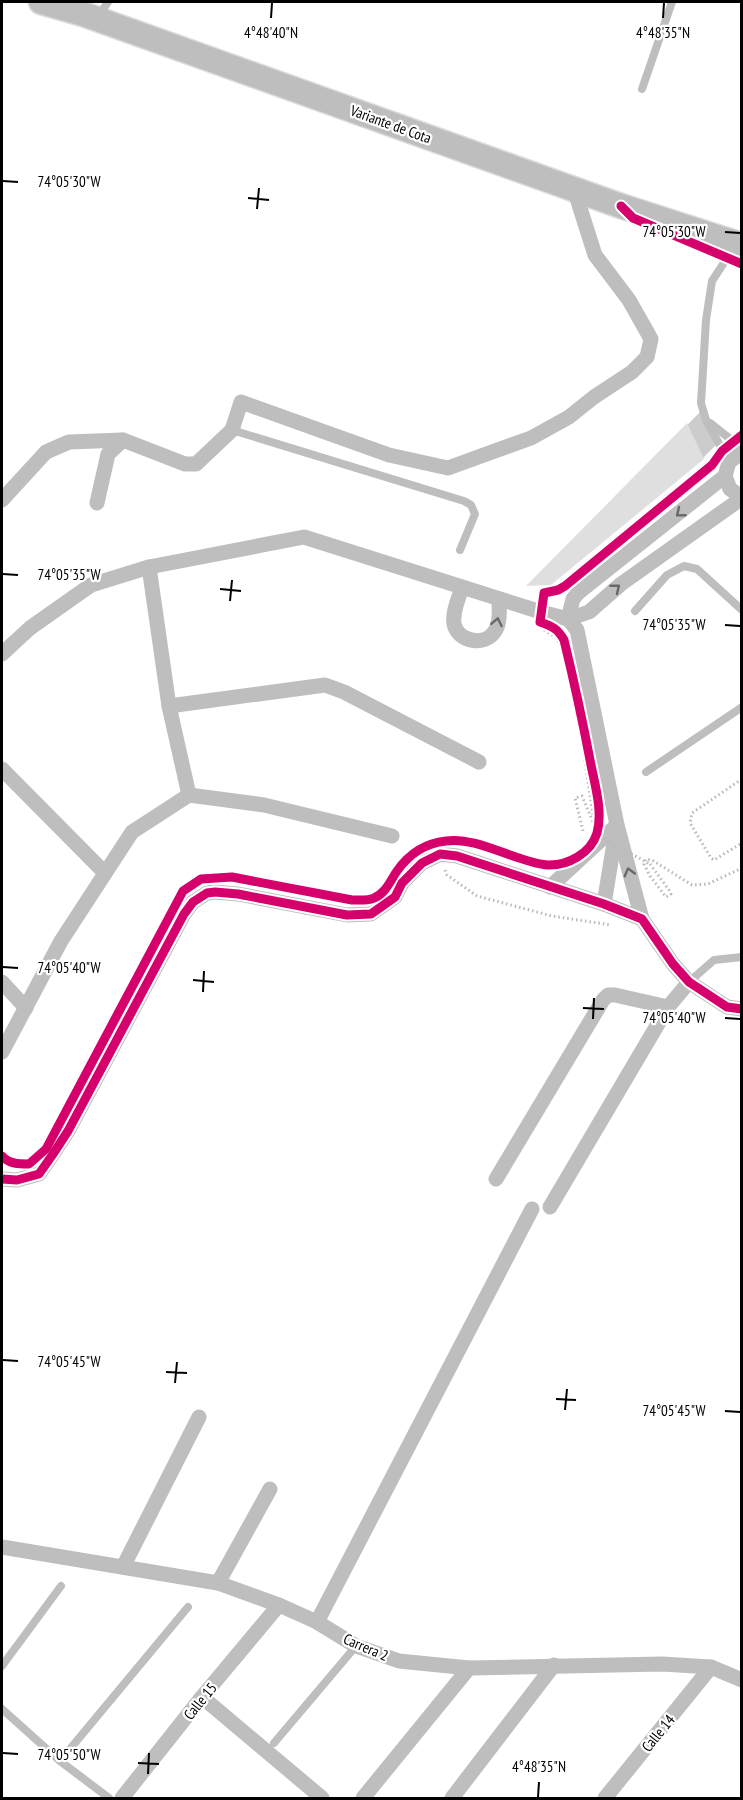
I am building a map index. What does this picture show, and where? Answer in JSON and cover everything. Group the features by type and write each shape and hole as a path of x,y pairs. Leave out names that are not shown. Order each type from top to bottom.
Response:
{"main road":[{"name":"Variante de Cota","path":"41,2 94,11 574,189 739,245"}],"street":[{"path":"2,500 46,452 69,442 123,440 185,465 196,464 232,430 241,402 389,455 448,468 531,438 569,417 632,372 647,357 651,339 629,300 595,255 574,189"},
{"path":"97,503 108,454 123,440"},
{"path":"2,654 30,628 91,585 149,567 304,537 499,599 539,619 568,619 589,612 621,584 741,497 730,489 734,461"},
{"path":"568,619 573,599 578,593 612,568 734,461"},
{"path":"149,567 169,706 189,795"},
{"path":"462,587 454,624 461,635 472,641 485,640 495,632 499,619 499,599"},
{"path":"568,619 577,630 617,825 642,919 673,964 689,982 727,1007 741,1009"},
{"path":"169,706 325,685 344,692 479,762"},
{"path":"2,769 105,873"},
{"path":"2,1052 61,940 132,832 189,795 264,805 392,836"},
{"path":"550,887 617,825"},
{"path":"604,904 617,825"},
{"path":"2,1179 17,1180 39,1174 68,1131 184,914 194,902 207,893 238,894 347,915 371,914 395,897 402,883 423,862 440,854 483,863 642,919"},
{"path":"2,982 26,1008"},
{"path":"550,1207 668,1007 689,982"},
{"path":"496,1179 608,995 668,1007"},
{"path":"317,1622 532,1209"},
{"path":"123,1568 200,1418"},
{"path":"218,1583 270,1490"},
{"name":"Carrera 2","path":"2,1547 218,1583 279,1605 317,1622 356,1646 399,1661 469,1668 662,1664 711,1667 741,1680"},
{"name":"Calle 15","path":"122,1798 279,1605"},
{"path":"452,1798 554,1665"},
{"name":"Calle 14","path":"605,1798 711,1667"},
{"path":"363,1798 469,1668"},
{"path":"202,1697 322,1798"}],"lane":[{"path":"642,89 672,2"},
{"path":"734,461 706,420 701,404 708,301 712,281 739,245"},
{"path":"706,420 734,442 734,461"},
{"path":"232,430 464,501 471,505 475,514 460,550"},
{"path":"635,611 667,575 684,566 697,569 741,610"},
{"path":"646,772 741,707"},
{"path":"689,982 714,960 741,957"},
{"path":"2,1666 61,1586"},
{"path":"60,1761 188,1607"},
{"path":"274,1743 356,1646"},
{"path":"2,1709 60,1761 109,1798"}],"path":[{"path":"539,619 540,622 559,631 564,640 568,665"},
{"path":"539,619 557,638 568,665"},
{"path":"584,728 597,795 599,824 592,844"},
{"path":"582,738 593,815 592,830"},
{"path":"741,779 692,813 689,818 714,860 741,843"},
{"path":"583,831 575,798 582,796 599,836 644,861 650,864 671,894 664,897 644,864 646,859 652,860 692,885 708,885 741,868"},
{"path":"440,854 447,875 477,896 552,916 618,925"}],"building":[{"path":"687,423 704,459 551,585 526,586"}],"cycle path":[{"path":"621,206 633,218 742,264"},
{"path":"2,1156 11,1162 29,1164 46,1149 183,891 201,879 232,877 352,900 366,900 382,893 397,871 413,855 439,842 458,840 470,842 547,865 570,861 590,847 599,825 598,799 564,640 554,628 540,622 544,593 565,586 712,465 722,451 742,435"},
{"path":"2,1179 17,1180 39,1174 68,1131 184,914 193,902 207,893 238,894 347,915 371,914 395,897 402,883 422,863 440,854 457,856 604,904 642,919 673,964 689,982 727,1007 742,1009"}]}
